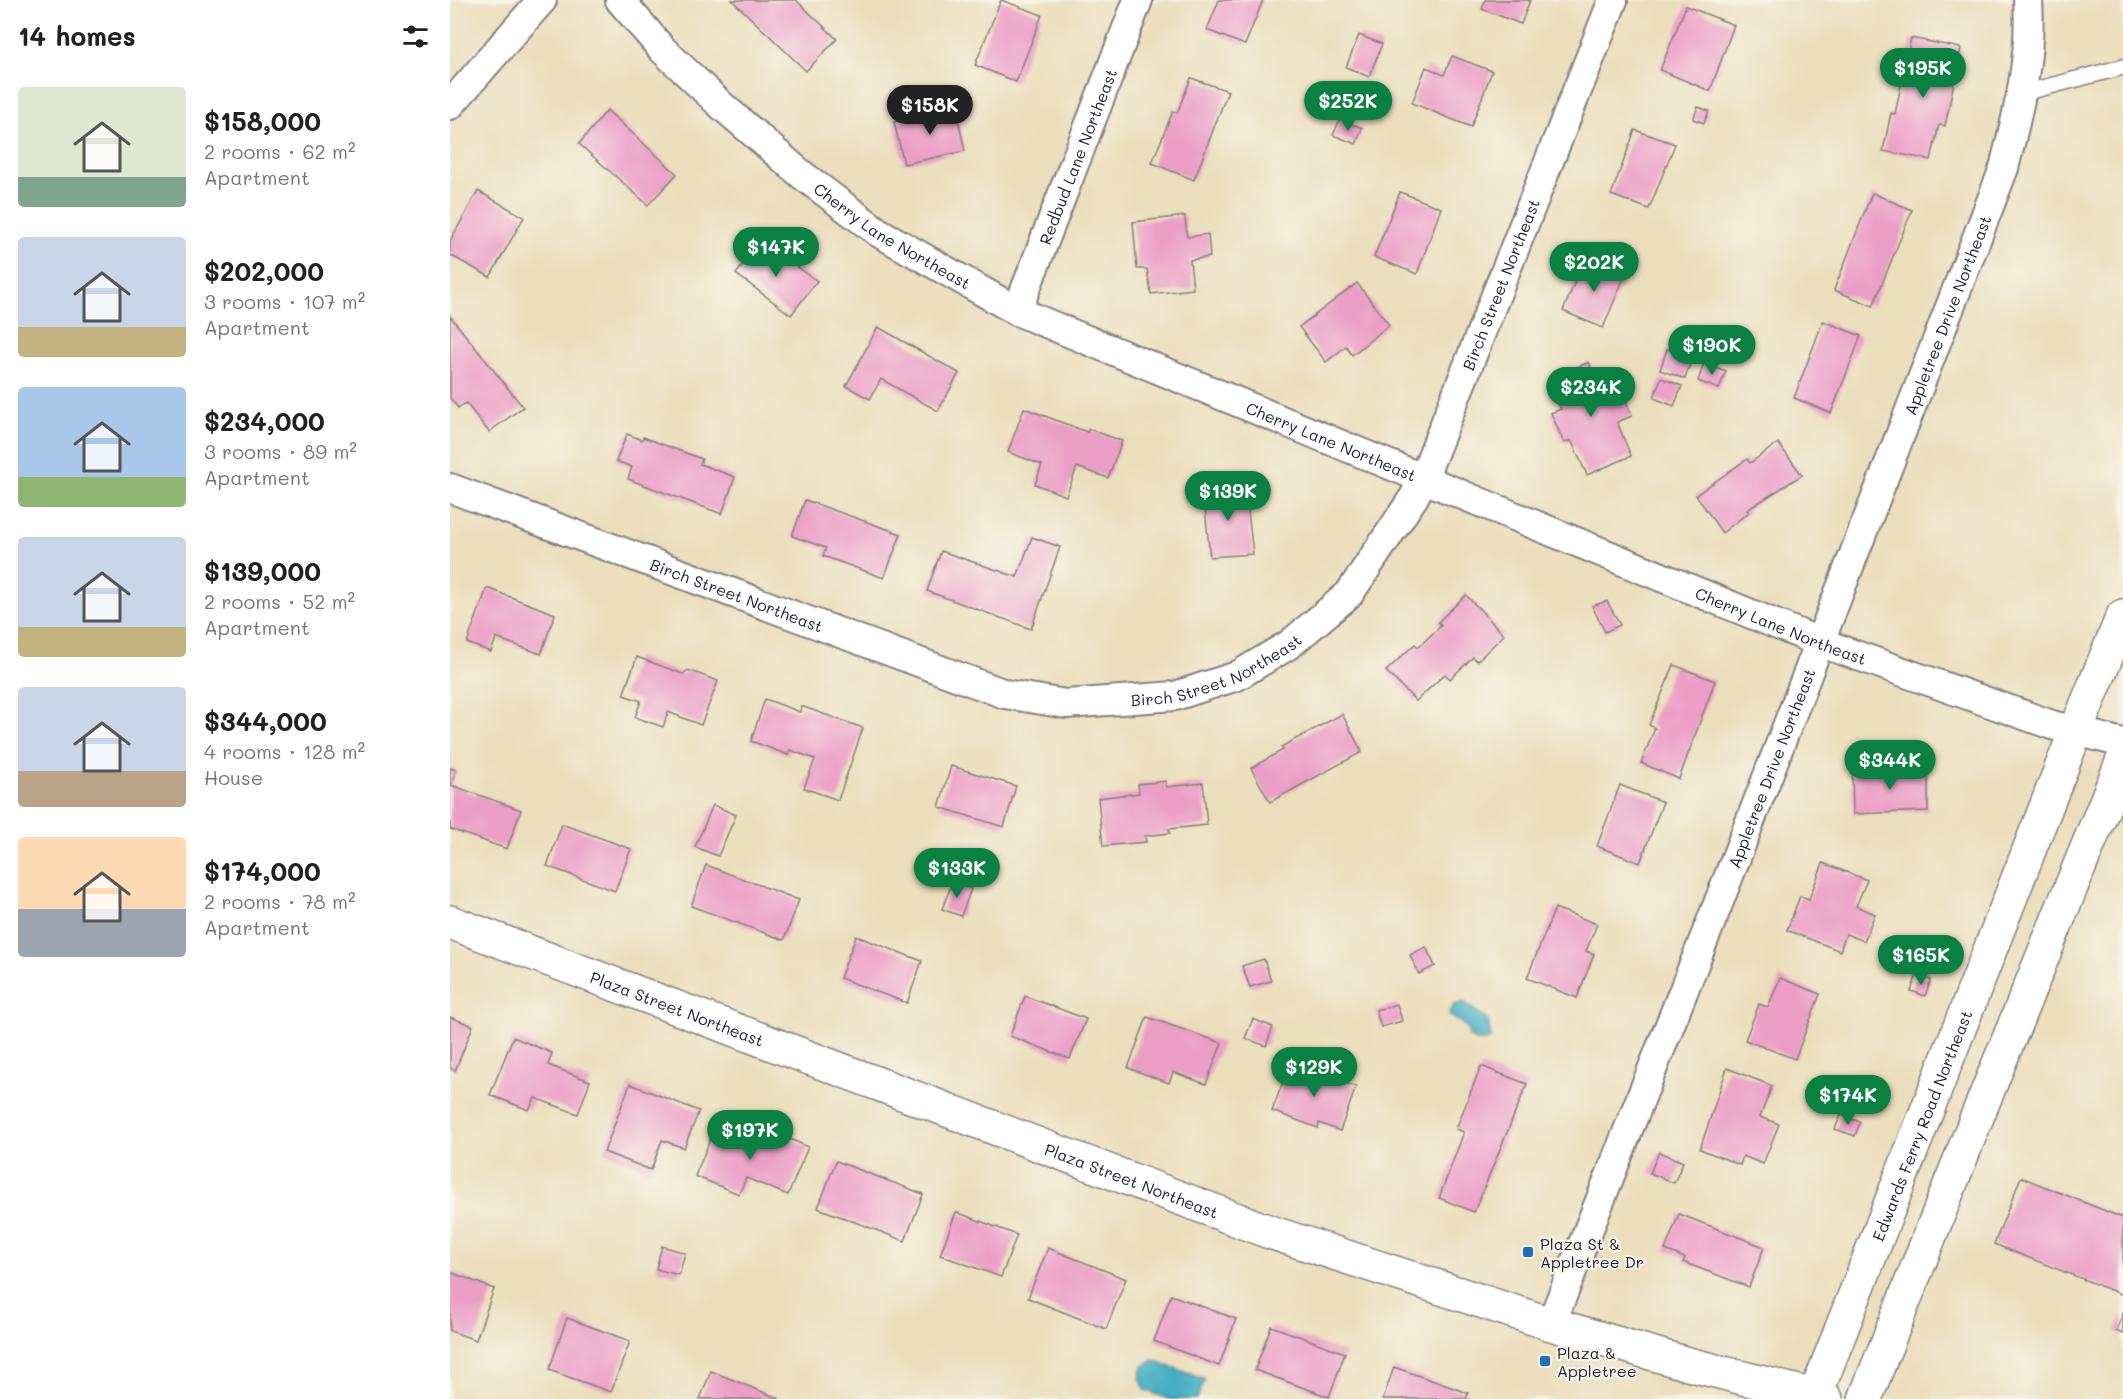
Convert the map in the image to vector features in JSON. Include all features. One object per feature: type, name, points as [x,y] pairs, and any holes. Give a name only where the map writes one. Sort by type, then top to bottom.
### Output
[{"type":"main road","name":"Edwards Ferry Road Northeast","points":[[1818,1398],[2075,733],[2123,616]]},
{"type":"main road","points":[[1865,1399],[2123,760]]},
{"type":"main road","name":"Plaza Street Northeast","points":[[450,922],[1267,1231],[1551,1324],[1688,1364],[1818,1398]]},
{"type":"street","points":[[450,105],[542,0]]},
{"type":"street","name":"Cherry Lane Northeast","points":[[620,0],[662,49],[721,105],[801,174],[878,232],[1017,311],[1819,642],[2075,733],[2123,743]]},
{"type":"street","name":"Redbud Lane Northeast","points":[[1017,311],[1138,0]]},
{"type":"street","name":"Birch Street Northeast","points":[[450,488],[1005,694],[1066,704],[1175,696],[1237,676],[1290,644],[1349,594],[1414,497],[1613,0]]},
{"type":"street","name":"Appletree Drive Northeast","points":[[1551,1324],[2004,168],[2023,93],[2028,52],[2028,0]]},
{"type":"lane","points":[[2023,93],[2123,67]]},
{"type":"water","points":[[1464,1002],[1488,1021],[1491,1038],[1486,1041],[1475,1041],[1469,1036],[1468,1028],[1449,1015],[1454,1005]]},
{"type":"water","points":[[1154,1360],[1205,1380],[1197,1399],[1169,1399],[1145,1390],[1140,1377],[1143,1366]]},
{"type":"building","points":[[732,0],[796,0],[837,39],[806,71]]},
{"type":"building","points":[[1001,0],[1042,15],[1016,82],[975,65]]},
{"type":"building","points":[[1219,0],[1263,0],[1245,45],[1207,30]]},
{"type":"building","points":[[1485,0],[1530,0],[1521,24],[1482,9]]},
{"type":"building","points":[[1686,6],[1734,25],[1710,91],[1660,70]]},
{"type":"building","points":[[1359,35],[1382,44],[1369,77],[1346,67]]},
{"type":"building","points":[[1911,38],[1961,48],[1945,126],[1939,125],[1931,160],[1883,151],[1891,113],[1895,114]]},
{"type":"building","points":[[1452,56],[1492,71],[1471,127],[1412,103],[1426,67],[1444,75]]},
{"type":"building","points":[[1191,78],[1228,91],[1194,180],[1152,163],[1173,111],[1177,113]]},
{"type":"building","points":[[1698,107],[1709,111],[1704,123],[1693,119]]},
{"type":"building","points":[[956,109],[965,151],[904,164],[894,122]]},
{"type":"building","points":[[607,110],[677,174],[648,205],[579,144]]},
{"type":"building","points":[[1340,119],[1362,128],[1356,144],[1333,135]]},
{"type":"building","points":[[1635,130],[1675,144],[1649,209],[1611,195]]},
{"type":"building","points":[[478,191],[524,217],[490,277],[450,255],[450,241]]},
{"type":"building","points":[[1400,192],[1441,208],[1417,274],[1374,257]]},
{"type":"building","points":[[1872,193],[1912,210],[1873,306],[1834,290]]},
{"type":"building","points":[[1185,216],[1187,237],[1208,234],[1210,257],[1190,260],[1193,289],[1151,294],[1147,269],[1137,269],[1133,222]]},
{"type":"building","points":[[761,241],[817,281],[791,315],[736,274]]},
{"type":"building","points":[[1584,259],[1625,275],[1603,328],[1563,311]]},
{"type":"building","points":[[1357,283],[1389,325],[1352,355],[1346,346],[1326,362],[1299,327]]},
{"type":"building","points":[[450,316],[523,407],[489,432],[466,403],[458,408],[450,398]]},
{"type":"building","points":[[1823,321],[1861,336],[1831,413],[1794,398]]},
{"type":"building","points":[[878,327],[959,373],[938,411],[881,379],[870,399],[846,386]]},
{"type":"building","points":[[1667,349],[1692,358],[1685,379],[1660,370]]},
{"type":"building","points":[[1589,362],[1602,393],[1620,385],[1632,416],[1617,422],[1631,456],[1587,475],[1571,440],[1564,443],[1551,413],[1561,409],[1548,380]]},
{"type":"building","points":[[1704,363],[1726,371],[1719,389],[1698,381]]},
{"type":"building","points":[[1661,378],[1682,386],[1674,406],[1654,398]]},
{"type":"building","points":[[1024,408],[1087,432],[1089,429],[1122,441],[1108,478],[1077,467],[1066,496],[1035,484],[1042,465],[1008,452]]},
{"type":"building","points":[[627,434],[642,440],[643,437],[702,459],[700,464],[735,477],[722,514],[628,479],[632,467],[616,461]]},
{"type":"building","points":[[1778,443],[1802,475],[1747,510],[1749,512],[1722,533],[1696,495],[1747,459],[1750,463]]},
{"type":"building","points":[[1245,485],[1253,554],[1210,557],[1203,490]]},
{"type":"building","points":[[805,500],[901,534],[884,578],[823,556],[826,548],[792,536]]},
{"type":"building","points":[[1032,537],[1060,547],[1031,629],[927,591],[941,551],[1017,577]]},
{"type":"building","points":[[487,588],[555,614],[541,654],[496,638],[491,652],[467,643]]},
{"type":"building","points":[[1466,595],[1504,635],[1477,661],[1473,657],[1450,679],[1445,674],[1416,701],[1386,671],[1415,644],[1418,647],[1441,626],[1438,622]]},
{"type":"building","points":[[1607,601],[1620,625],[1605,632],[1592,606]]},
{"type":"building","points":[[637,657],[683,674],[688,670],[718,681],[701,725],[668,712],[663,727],[635,717],[641,701],[623,695]]},
{"type":"building","points":[[1674,665],[1715,681],[1679,779],[1641,763],[1655,728],[1649,725]]},
{"type":"building","points":[[765,699],[800,712],[801,706],[863,728],[838,800],[804,788],[815,759],[790,750],[788,755],[751,741]]},
{"type":"building","points":[[1342,714],[1362,752],[1270,802],[1251,768],[1283,750],[1281,747]]},
{"type":"building","points":[[951,766],[1016,786],[1004,827],[939,807]]},
{"type":"building","points":[[450,768],[457,770],[451,785],[521,810],[507,849],[450,829]]},
{"type":"building","points":[[1852,770],[1928,770],[1928,811],[1853,814]]},
{"type":"building","points":[[1166,781],[1166,787],[1203,783],[1207,825],[1169,829],[1170,833],[1145,836],[1146,842],[1103,846],[1098,798],[1139,793],[1138,784]]},
{"type":"building","points":[[1620,785],[1663,802],[1640,863],[1597,846]]},
{"type":"building","points":[[713,805],[736,815],[718,856],[695,847]]},
{"type":"building","points":[[562,824],[631,849],[615,891],[547,866]]},
{"type":"building","points":[[1823,863],[1867,880],[1856,906],[1875,914],[1864,941],[1846,934],[1840,951],[1787,930],[1800,896],[1809,899]]},
{"type":"building","points":[[706,865],[799,900],[784,940],[691,906]]},
{"type":"building","points":[[953,881],[971,889],[961,916],[942,909]]},
{"type":"building","points":[[1555,908],[1597,924],[1586,951],[1594,954],[1577,998],[1527,978]]},
{"type":"building","points":[[856,936],[922,961],[907,1003],[840,978]]},
{"type":"building","points":[[1426,947],[1435,966],[1419,974],[1410,955]]},
{"type":"building","points":[[1264,959],[1271,981],[1250,987],[1242,966]]},
{"type":"building","points":[[1917,975],[1931,980],[1925,996],[1911,991]]},
{"type":"building","points":[[1780,978],[1820,994],[1795,1059],[1745,1040],[1759,1004],[1768,1007]]},
{"type":"building","points":[[1025,996],[1086,1019],[1070,1059],[1010,1036]]},
{"type":"building","points":[[1397,1004],[1402,1021],[1381,1027],[1376,1010]]},
{"type":"building","points":[[450,1017],[473,1026],[455,1071],[450,1068]]},
{"type":"building","points":[[1147,1017],[1222,1043],[1206,1084],[1173,1072],[1169,1083],[1128,1068]]},
{"type":"building","points":[[1253,1019],[1273,1027],[1266,1046],[1245,1038]]},
{"type":"building","points":[[513,1037],[552,1053],[548,1065],[590,1081],[578,1114],[535,1098],[529,1110],[490,1095]]},
{"type":"building","points":[[1290,1063],[1356,1087],[1340,1131],[1319,1123],[1318,1128],[1272,1111]]},
{"type":"building","points":[[1481,1066],[1527,1084],[1474,1212],[1439,1198],[1464,1132],[1456,1129]]},
{"type":"building","points":[[1727,1068],[1772,1086],[1760,1117],[1779,1124],[1763,1164],[1743,1156],[1740,1165],[1700,1149]]},
{"type":"building","points":[[630,1084],[699,1111],[684,1148],[662,1140],[651,1170],[604,1152]]},
{"type":"building","points":[[1841,1115],[1860,1122],[1855,1136],[1835,1129]]},
{"type":"building","points":[[717,1123],[771,1146],[776,1133],[808,1147],[788,1195],[746,1178],[739,1194],[695,1176]]},
{"type":"building","points":[[1659,1152],[1683,1162],[1674,1183],[1650,1173]]},
{"type":"building","points":[[836,1161],[923,1194],[905,1241],[818,1208]]},
{"type":"building","points":[[2021,1177],[2123,1218],[2123,1295],[1994,1244]]},
{"type":"building","points":[[956,1212],[1017,1235],[1001,1277],[940,1255]]},
{"type":"building","points":[[1679,1214],[1764,1247],[1749,1287],[1683,1262],[1685,1258],[1665,1250]]},
{"type":"building","points":[[662,1246],[685,1253],[679,1275],[656,1269]]},
{"type":"building","points":[[1048,1248],[1126,1279],[1106,1329],[1028,1298]]},
{"type":"building","points":[[450,1272],[494,1289],[476,1340],[450,1331]]},
{"type":"building","points":[[1171,1295],[1236,1319],[1219,1366],[1154,1341]]},
{"type":"building","points":[[2123,1313],[2123,1334],[2116,1331]]},
{"type":"building","points":[[567,1318],[630,1341],[611,1392],[549,1370]]},
{"type":"building","points":[[1271,1326],[1345,1353],[1329,1397],[1255,1370]]},
{"type":"building","points":[[1394,1367],[1468,1393],[1466,1399],[1383,1399]]},
{"type":"building","points":[[711,1371],[780,1399],[700,1399]]},
{"type":"place","name":"Plaza St & Appletree Dr","points":[[1528,1252]]},
{"type":"place","name":"Plaza & Appletree","points":[[1545,1361]]}]
